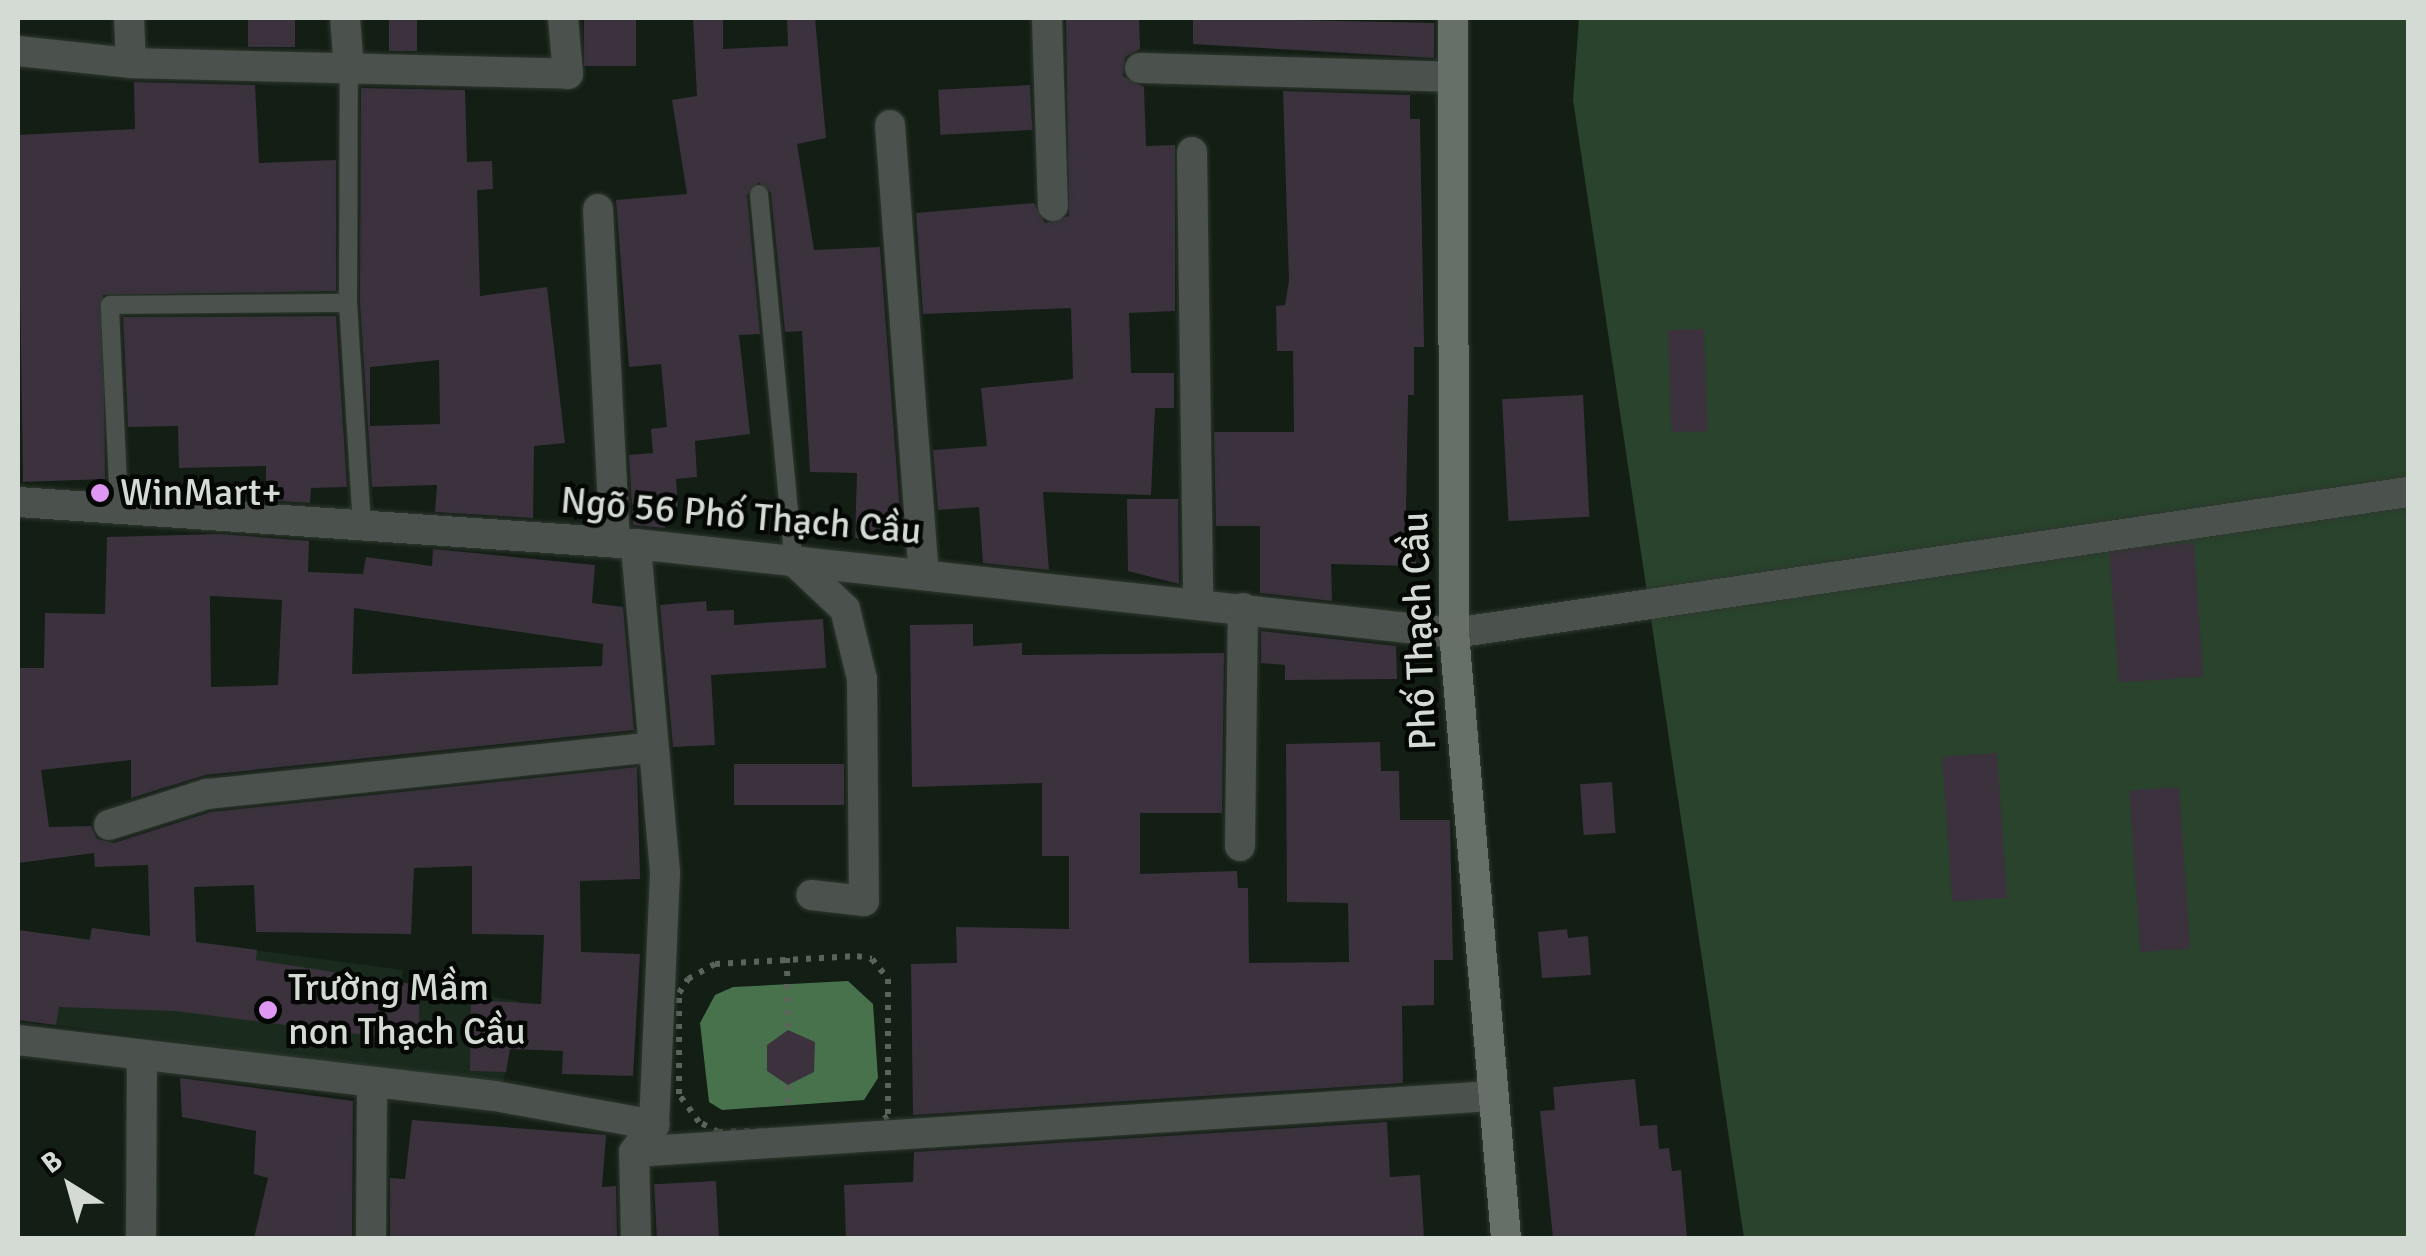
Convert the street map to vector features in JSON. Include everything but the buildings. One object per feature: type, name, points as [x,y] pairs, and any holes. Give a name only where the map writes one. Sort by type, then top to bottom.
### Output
[{"type":"street","points":[[129,18],[132,63]]},
{"type":"street","points":[[345,18],[349,69]]},
{"type":"street","points":[[18,50],[132,63],[568,74],[563,18]]},
{"type":"street","points":[[1047,18],[1053,206]]},
{"type":"street","name":"Phố Thạch Cầu","points":[[1453,18],[1454,633],[1506,1238]]},
{"type":"street","points":[[1140,68],[1453,78]]},
{"type":"street","points":[[890,125],[924,574]]},
{"type":"street","points":[[1192,152],[1198,602]]},
{"type":"street","points":[[598,209],[626,543],[664,872],[654,1126],[634,1152],[636,1238]]},
{"type":"street","name":"Ngõ 56 Phố Thạch Cầu","points":[[18,502],[626,543],[1198,602],[1454,633],[2408,492]]},
{"type":"street","points":[[794,560],[845,609],[862,679],[864,900],[811,895]]},
{"type":"street","points":[[1240,846],[1243,608]]},
{"type":"street","points":[[109,825],[207,794],[651,748]]},
{"type":"street","points":[[18,1040],[142,1060],[372,1084],[654,1126]]},
{"type":"street","points":[[142,1060],[142,1238]]},
{"type":"street","points":[[371,1238],[372,1084]]},
{"type":"street","points":[[634,1152],[1491,1096]]},
{"type":"lane","points":[[349,69],[348,302],[362,524]]},
{"type":"lane","points":[[759,194],[794,560]]},
{"type":"lane","points":[[119,507],[110,305],[348,302]]},
{"type":"path","points":[[787,958],[872,959],[888,979],[893,1106],[874,1126],[718,1132],[686,1109],[679,1094],[679,993],[688,979],[715,964],[787,958]]},
{"type":"path","points":[[787,958],[788,1030]]},
{"type":"path","points":[[788,1085],[788,1117]]},
{"type":"shaded area","points":[[1579,18],[2408,18],[2408,1238],[1744,1238],[1573,100]]},
{"type":"shaded area","name":"Trường Mầm non Thạch Cầu","points":[[92,928],[403,970],[401,983],[519,1001],[503,1085],[18,1020],[18,930],[89,939]]},
{"type":"shaded area","points":[[848,981],[873,1004],[878,1078],[864,1100],[722,1110],[709,1102],[700,1023],[715,995],[733,987]]},
{"type":"place","name":"WinMart+","points":[[100,493]]},
{"type":"place","name":"Trường Mầm non Thạch Cầu","points":[[268,1010]]}]
